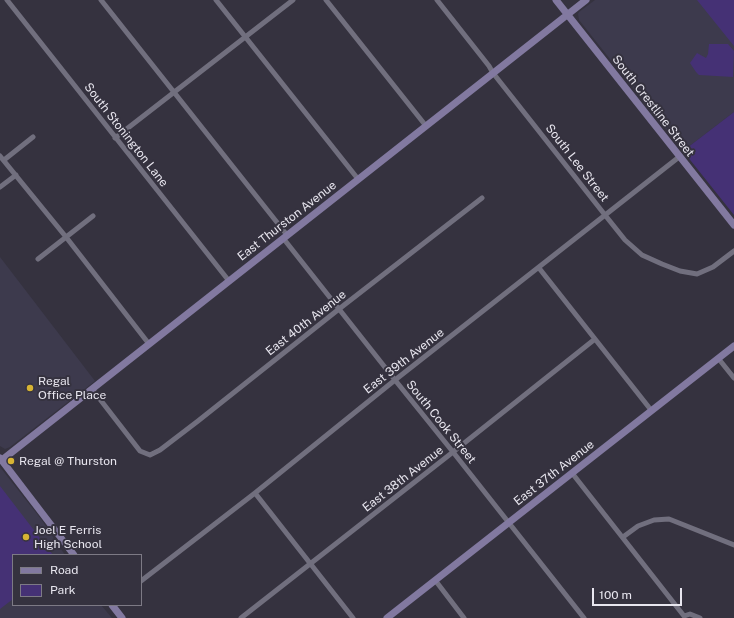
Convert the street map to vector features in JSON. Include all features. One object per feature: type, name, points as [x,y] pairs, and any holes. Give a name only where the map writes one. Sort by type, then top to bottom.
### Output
[{"type":"street","name":"South Stonington Lane","points":[[7,0],[229,281]]},
{"type":"street","name":"South Cook Street","points":[[101,0],[174,92],[395,380],[584,618]]},
{"type":"street","points":[[216,0],[358,179]]},
{"type":"street","points":[[116,138],[292,0]]},
{"type":"street","points":[[326,0],[426,126]]},
{"type":"street","name":"South Lee Street","points":[[437,0],[625,240],[642,255],[680,271],[697,274],[712,267],[734,252]]},
{"type":"street","name":"South Crestline Street","points":[[556,0],[734,225]]},
{"type":"street","name":"East Thurston Avenue","points":[[1,459],[586,0]]},
{"type":"street","points":[[33,138],[2,158],[66,237],[149,344]]},
{"type":"street","name":"East 39th Avenue","points":[[142,580],[255,493],[395,380],[679,157]]},
{"type":"street","points":[[0,187],[16,175]]},
{"type":"street","name":"East 40th Avenue","points":[[92,389],[140,451],[150,455],[160,450],[198,421],[339,308],[482,198]]},
{"type":"street","points":[[38,259],[93,216]]},
{"type":"street","points":[[539,268],[652,410]]},
{"type":"street","name":"East 38th Avenue","points":[[241,618],[595,339]]},
{"type":"street","name":"East 37th Avenue","points":[[387,618],[734,346]]},
{"type":"street","points":[[718,358],[734,378]]},
{"type":"street","points":[[1,459],[73,554]]},
{"type":"street","points":[[572,473],[623,537],[682,617],[690,614],[700,618]]},
{"type":"street","points":[[255,493],[353,618]]},
{"type":"street","points":[[623,537],[638,526],[654,520],[669,519],[734,545]]},
{"type":"street","points":[[435,580],[464,618]]},
{"type":"street","points":[[113,606],[122,618]]},
{"type":"shaded area","points":[[595,0],[734,0],[734,112],[683,151],[579,20],[579,12]]},
{"type":"shaded area","points":[[0,257],[95,381],[10,447],[5,449],[0,446]]},
{"type":"shaded area","name":"Joel E Ferris High School","points":[[0,467],[41,519],[64,554],[12,554],[12,606],[102,606],[112,618],[0,618]]},
{"type":"green space","points":[[697,0],[734,0],[734,46]]},
{"type":"green space","points":[[709,44],[728,44],[734,51],[733,77],[699,75],[696,72],[690,63],[697,53],[706,58]]},
{"type":"green space","points":[[734,112],[734,215],[683,151]]},
{"type":"green space","points":[[0,486],[52,554],[12,554],[12,600],[0,609]]},
{"type":"place","name":"Regal Office Place","points":[[30,388]]},
{"type":"place","name":"Regal @ Thurston","points":[[11,461]]},
{"type":"place","name":"Joel E Ferris High School","points":[[26,537]]}]
